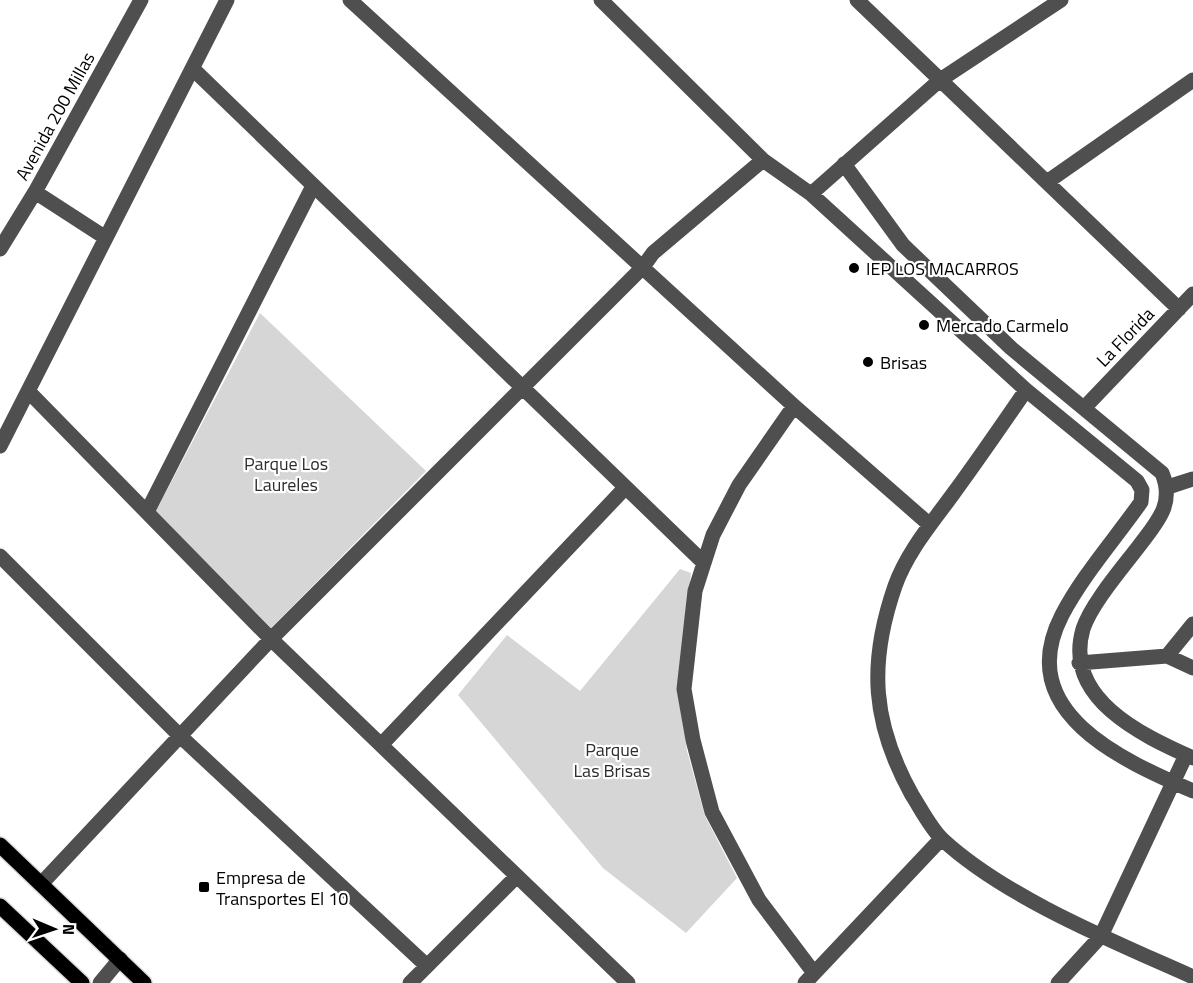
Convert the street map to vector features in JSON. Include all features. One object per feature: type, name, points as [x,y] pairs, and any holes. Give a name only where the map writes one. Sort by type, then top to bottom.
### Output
[{"type":"main road","points":[[0,845],[144,983]]},
{"type":"main road","points":[[0,906],[82,983]]},
{"type":"street","name":"Avenida 200 Millas","points":[[0,249],[35,192],[141,0]]},
{"type":"street","points":[[0,446],[227,0]]},
{"type":"street","points":[[350,0],[794,406],[930,525]]},
{"type":"street","points":[[601,0],[763,160],[811,194],[1026,390],[1137,481],[1142,490],[1141,502],[1061,616],[1051,647],[1049,665],[1057,698],[1076,724],[1096,740],[1193,791]]},
{"type":"street","points":[[857,0],[1179,309]]},
{"type":"street","points":[[811,194],[940,80],[1061,0]]},
{"type":"street","points":[[193,69],[704,563]]},
{"type":"street","points":[[1047,182],[1193,80]]},
{"type":"street","points":[[42,883],[271,639],[643,267],[653,253],[763,160]]},
{"type":"street","points":[[844,164],[903,245],[1011,348],[1162,473],[1168,488],[1165,511],[1108,587],[1084,627],[1079,663],[1087,682],[1099,700],[1124,721],[1189,756],[1172,781],[1101,936],[1058,983]]},
{"type":"street","points":[[147,512],[313,186]]},
{"type":"street","points":[[35,192],[106,238]]},
{"type":"street","name":"La Florida","points":[[1085,407],[1193,294]]},
{"type":"street","points":[[1026,390],[918,541],[895,585],[882,636],[876,676],[880,721],[895,763],[941,839],[1017,892],[1101,936],[1193,977]]},
{"type":"street","points":[[28,391],[271,639],[628,983]]},
{"type":"street","points":[[794,406],[739,485],[713,535],[695,591],[684,688],[693,740],[712,812],[759,900],[810,978],[941,839]]},
{"type":"street","points":[[1168,488],[1193,479]]},
{"type":"street","points":[[382,744],[625,488]]},
{"type":"street","points":[[0,556],[179,735],[427,966]]},
{"type":"street","points":[[1167,656],[1193,624]]},
{"type":"street","points":[[1079,663],[1167,656],[1193,668]]},
{"type":"street","points":[[410,983],[516,877]]},
{"type":"street","points":[[100,983],[120,959]]},
{"type":"green space","name":"Parque Los Laureles","points":[[260,313],[426,471],[271,628],[156,511]]},
{"type":"green space","name":"Parque Las Brisas","points":[[680,569],[691,573],[677,688],[687,751],[705,816],[737,878],[686,933],[603,868],[458,695],[507,635],[580,691]]},
{"type":"place","name":"IEP LOS MACARROS","points":[[854,268]]},
{"type":"place","name":"Mercado Carmelo","points":[[924,325]]},
{"type":"place","name":"Brisas","points":[[868,362]]},
{"type":"place","name":"Empresa de Transportes El 10","points":[[204,887]]}]
